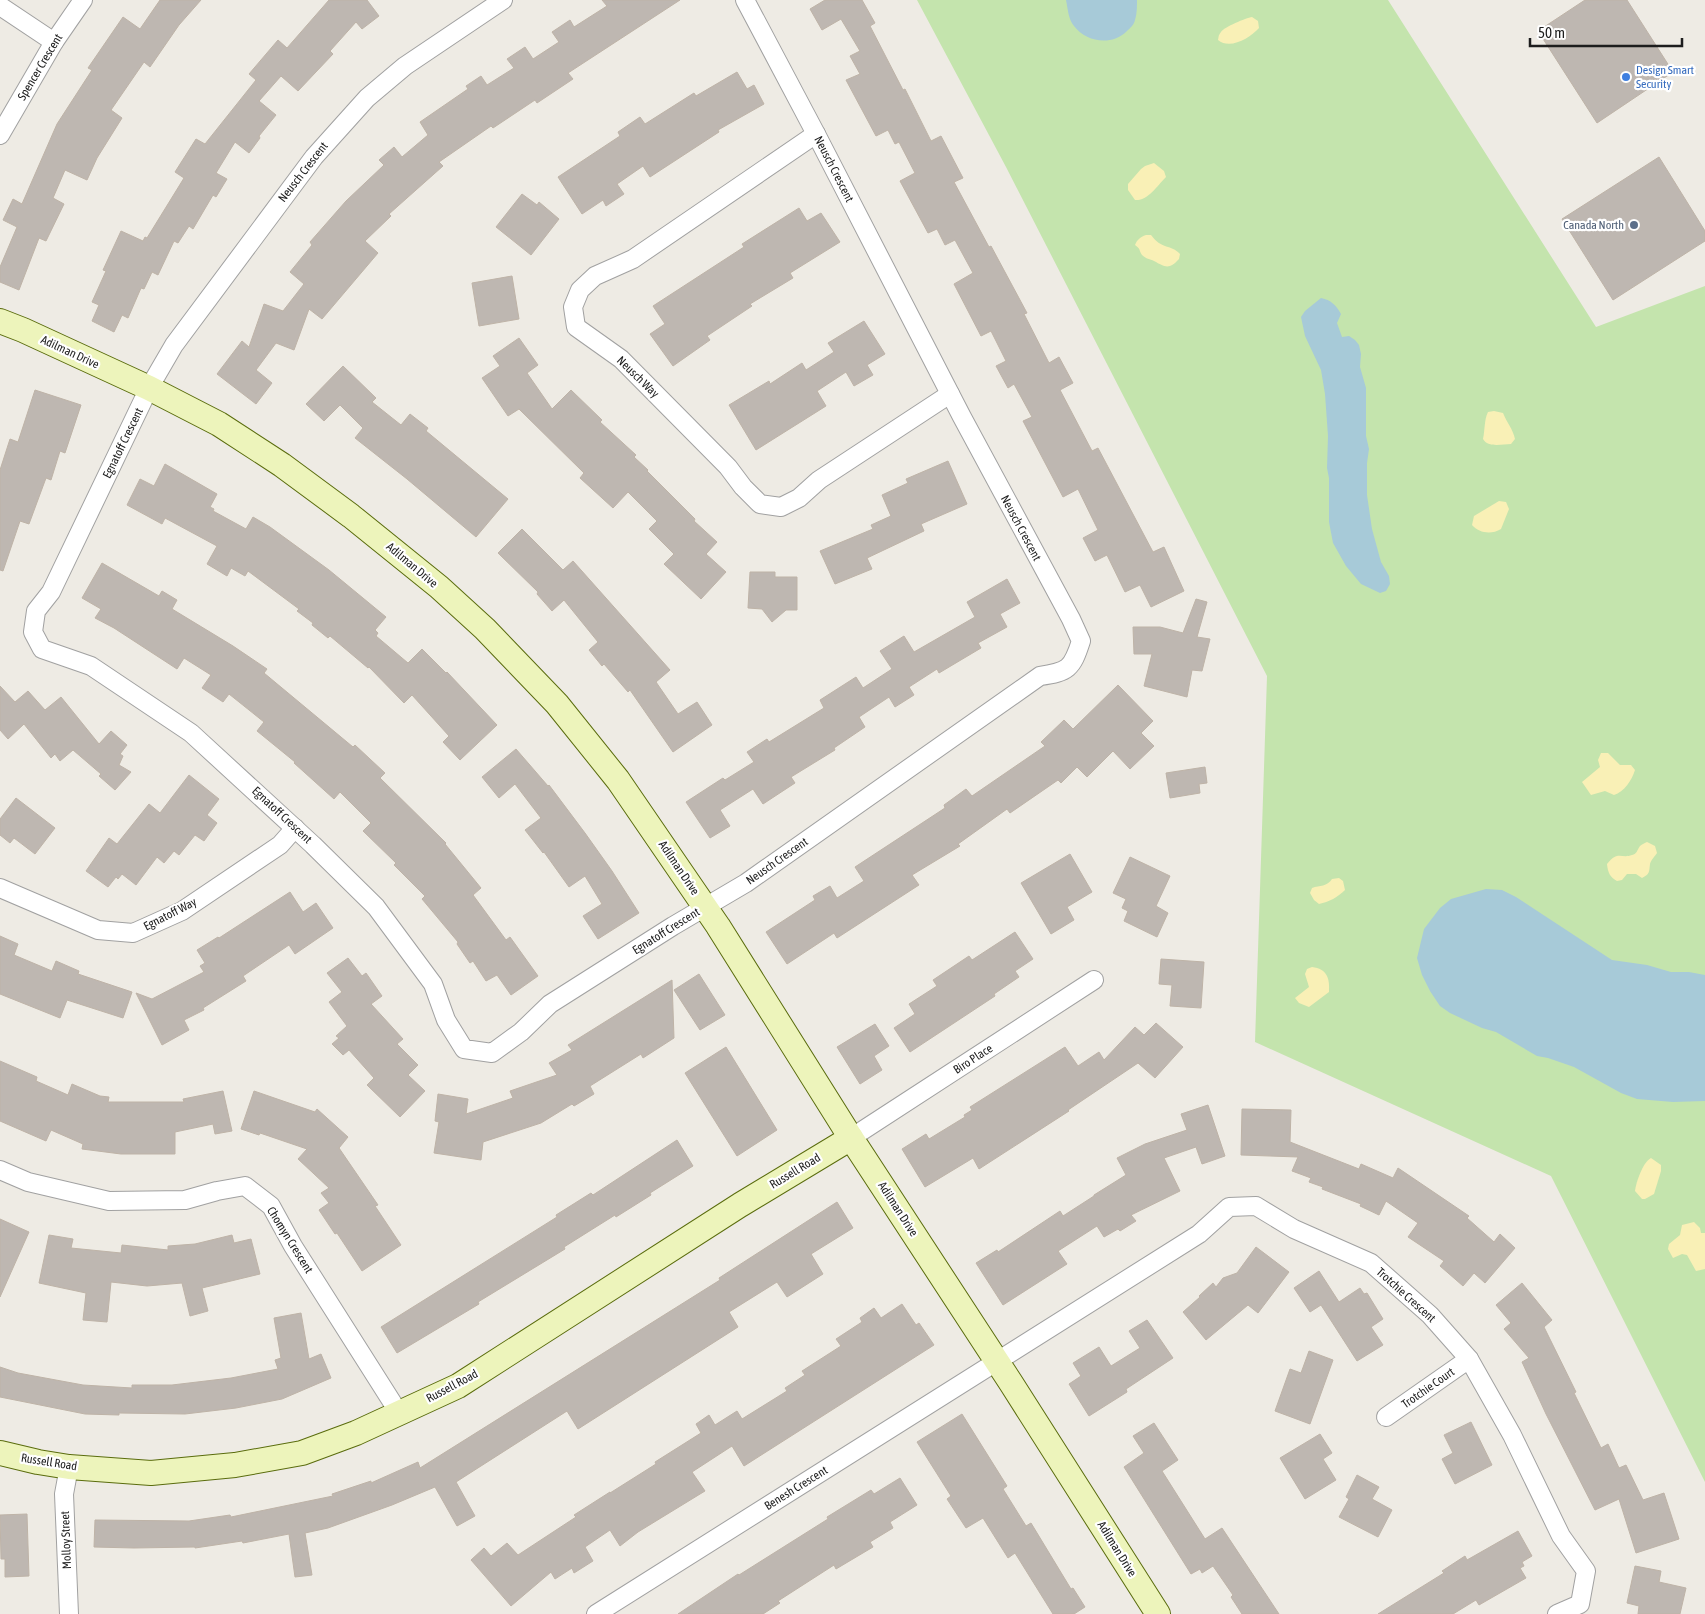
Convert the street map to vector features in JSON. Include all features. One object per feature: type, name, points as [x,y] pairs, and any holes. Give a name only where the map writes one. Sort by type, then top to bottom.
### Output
[{"type":"street","name":"Spencer Crescent","points":[[0,135],[54,42],[83,0]]},
{"type":"street","name":"Neusch Crescent","points":[[149,388],[174,345],[314,157],[336,131],[368,98],[405,66],[503,0]]},
{"type":"street","name":"Neusch Crescent","points":[[705,906],[746,883],[1040,676],[1061,673],[1075,660],[1081,642],[1071,618],[950,394],[745,0]]},
{"type":"street","points":[[0,6],[54,42]]},
{"type":"street","name":"Neusch Way","points":[[816,134],[633,259],[595,276],[580,290],[573,307],[576,327],[621,359],[728,467],[743,487],[760,504],[780,507],[799,498],[819,480],[950,394]]},
{"type":"street","name":"Adilman Drive","points":[[0,321],[149,388],[219,424],[282,465],[396,550],[485,629],[557,704],[618,780],[705,906],[851,1138],[1158,1614]]},
{"type":"street","name":"Egnatoff Crescent","points":[[149,388],[51,592],[36,611],[33,632],[42,649],[91,666],[191,733],[295,828],[376,907],[433,984],[446,1020],[464,1049],[492,1053],[521,1032],[550,1004],[705,906]]},
{"type":"street","name":"Egnatoff Way","points":[[0,888],[98,930],[133,933],[182,911],[280,845],[295,828]]},
{"type":"street","name":"Biro Place","points":[[851,1138],[1094,980]]},
{"type":"street","name":"Russell Road","points":[[0,1453],[69,1467],[151,1472],[235,1465],[302,1454],[356,1433],[458,1386],[740,1205],[851,1138]]},
{"type":"street","name":"Chomyn Crescent","points":[[0,1170],[28,1182],[109,1201],[185,1200],[216,1191],[245,1186],[271,1206],[293,1246],[399,1412]]},
{"type":"street","name":"Trotchie Crescent","points":[[996,1361],[1199,1234],[1229,1207],[1256,1206],[1294,1229],[1370,1263],[1430,1314],[1470,1359],[1512,1435],[1561,1536],[1586,1570],[1580,1604],[1557,1614]]},
{"type":"street","name":"Trotchie Court","points":[[1386,1417],[1470,1359]]},
{"type":"street","name":"Benesh Crescent","points":[[596,1614],[996,1361]]},
{"type":"street","name":"Molloy Street","points":[[68,1614],[64,1494],[69,1467]]},
{"type":"green space","points":[[917,0],[1388,0],[1596,327],[1705,286],[1705,1482],[1551,1176],[1255,1042],[1267,676],[1006,167]]},
{"type":"sand","points":[[1252,17],[1258,21],[1259,28],[1250,36],[1240,42],[1228,44],[1218,40],[1223,30]]},
{"type":"sand","points":[[1154,163],[1164,171],[1166,177],[1148,196],[1135,200],[1128,190],[1128,184],[1141,169]]},
{"type":"sand","points":[[1146,235],[1151,235],[1159,243],[1177,251],[1180,254],[1179,259],[1172,265],[1167,266],[1161,265],[1141,254],[1135,245],[1139,239]]},
{"type":"sand","points":[[1488,412],[1503,413],[1515,439],[1511,444],[1492,445],[1483,439]]},
{"type":"sand","points":[[1499,501],[1506,502],[1509,509],[1501,529],[1485,532],[1478,530],[1472,525],[1474,516]]},
{"type":"sand","points":[[1601,753],[1608,753],[1620,765],[1631,765],[1635,770],[1627,785],[1614,795],[1605,791],[1591,795],[1582,782],[1600,767],[1598,760]]},
{"type":"sand","points":[[1647,842],[1655,846],[1657,853],[1651,863],[1648,874],[1642,878],[1636,874],[1627,874],[1622,880],[1617,881],[1613,878],[1607,864],[1614,857],[1628,856],[1636,853],[1640,846]]},
{"type":"sand","points":[[1339,878],[1343,881],[1345,890],[1342,893],[1333,899],[1319,904],[1314,900],[1310,893],[1312,888],[1326,885],[1332,879]]},
{"type":"sand","points":[[1312,967],[1324,972],[1329,982],[1329,992],[1309,1007],[1299,1003],[1295,998],[1309,987],[1305,974],[1307,969]]},
{"type":"sand","points":[[1651,1158],[1661,1165],[1661,1171],[1654,1194],[1642,1199],[1635,1191],[1638,1178]]},
{"type":"sand","points":[[1694,1222],[1700,1228],[1701,1233],[1705,1233],[1705,1269],[1696,1271],[1687,1255],[1682,1254],[1673,1258],[1668,1249],[1669,1244],[1680,1235],[1682,1225]]},
{"type":"water","points":[[1066,0],[1137,0],[1137,13],[1132,26],[1120,36],[1106,40],[1092,39],[1085,36],[1072,23]]},
{"type":"water","points":[[1321,298],[1333,303],[1337,308],[1341,314],[1337,323],[1342,337],[1349,336],[1355,340],[1359,345],[1361,354],[1360,367],[1366,388],[1366,436],[1369,449],[1367,495],[1372,529],[1381,562],[1389,576],[1390,584],[1386,591],[1380,593],[1361,584],[1346,566],[1333,543],[1329,522],[1328,436],[1325,394],[1321,370],[1305,336],[1301,317],[1305,311]]},
{"type":"water","points":[[1486,889],[1502,890],[1516,897],[1612,960],[1647,965],[1671,972],[1689,972],[1705,975],[1705,1101],[1673,1102],[1637,1099],[1621,1093],[1574,1067],[1537,1056],[1496,1032],[1482,1028],[1450,1013],[1440,1006],[1422,975],[1417,958],[1424,929],[1440,908],[1451,899]]},
{"type":"building","points":[[160,0],[201,0],[179,25],[150,67],[144,62],[111,110],[122,118],[97,158],[87,180],[65,170],[53,198],[64,204],[46,241],[39,238],[19,290],[0,282],[0,267],[17,227],[3,220],[13,199],[22,204],[57,124],[92,70],[88,68],[123,17],[140,29]]},
{"type":"building","points":[[329,0],[367,0],[379,16],[362,29],[356,22],[330,51],[333,54],[298,91],[281,76],[259,101],[276,115],[259,136],[260,138],[249,153],[235,142],[216,173],[227,179],[216,197],[213,195],[193,229],[189,226],[178,243],[174,241],[158,275],[152,272],[144,289],[141,288],[128,318],[122,315],[114,332],[92,321],[99,305],[92,302],[106,271],[103,270],[121,231],[143,241],[145,237],[147,238],[184,178],[175,172],[196,139],[205,144],[256,80],[249,74],[278,40],[287,48]]},
{"type":"building","points":[[602,0],[680,0],[568,73],[573,79],[537,103],[535,100],[493,128],[491,126],[439,162],[443,166],[389,214],[391,216],[365,241],[378,253],[322,319],[309,309],[294,350],[276,343],[256,370],[272,383],[256,404],[217,374],[242,341],[249,347],[264,304],[283,311],[304,284],[290,272],[312,245],[310,242],[346,201],[384,165],[379,160],[394,147],[402,157],[428,135],[420,122],[468,89],[466,86],[481,76],[487,85],[514,68],[507,59],[525,47],[533,59],[559,42],[552,32],[570,20],[574,27],[607,6]]},
{"type":"building","points":[[825,0],[862,0],[875,23],[870,26],[931,141],[941,136],[963,178],[954,182],[1027,313],[1024,314],[1049,363],[1059,357],[1073,383],[1060,390],[1092,451],[1098,448],[1153,552],[1164,547],[1184,591],[1151,607],[1140,585],[1125,592],[1107,555],[1095,561],[1083,538],[1098,530],[1078,489],[1063,497],[1023,421],[1032,417],[1014,384],[1008,388],[996,366],[1006,361],[991,331],[981,336],[954,284],[973,273],[955,240],[945,245],[937,229],[928,233],[900,181],[915,173],[899,142],[895,144],[888,130],[876,136],[846,80],[860,74],[850,56],[860,51],[841,19],[822,30],[810,9]]},
{"type":"building","points":[[1585,0],[1627,0],[1673,72],[1597,123],[1538,31]]},
{"type":"building","points":[[737,72],[747,89],[754,85],[764,104],[718,130],[719,132],[650,177],[643,166],[617,184],[624,194],[606,206],[603,200],[582,214],[558,177],[620,136],[618,132],[640,117],[645,124],[694,93],[696,96]]},
{"type":"building","name":"Canada North","points":[[1659,157],[1705,231],[1705,241],[1613,300],[1562,219]]},
{"type":"building","points":[[522,194],[537,205],[539,202],[559,219],[531,255],[496,227]]},
{"type":"building","points":[[799,208],[807,221],[821,213],[840,242],[790,273],[793,278],[750,304],[752,306],[707,336],[710,340],[673,366],[650,334],[665,324],[653,306],[744,247],[742,244]]},
{"type":"building","points":[[512,276],[519,319],[479,326],[472,283]]},
{"type":"building","points":[[864,321],[885,354],[867,365],[873,375],[854,386],[846,372],[817,391],[826,406],[756,450],[729,405],[769,381],[770,384],[802,363],[806,370],[834,352],[828,343]]},
{"type":"building","points":[[519,338],[538,365],[527,373],[552,409],[571,390],[602,420],[600,422],[636,455],[634,457],[695,519],[694,521],[717,542],[706,554],[726,572],[701,599],[664,564],[674,554],[649,529],[657,521],[628,492],[613,508],[580,478],[584,473],[519,409],[508,416],[482,378],[500,366],[493,356]]},
{"type":"building","points":[[343,366],[376,398],[372,402],[401,425],[410,414],[428,428],[426,431],[508,499],[476,537],[355,438],[363,428],[340,405],[324,421],[306,404]]},
{"type":"building","points":[[35,390],[81,405],[65,453],[60,451],[51,480],[46,478],[29,524],[20,521],[3,571],[0,570],[0,470],[10,439],[18,442]]},
{"type":"building","points":[[948,461],[967,504],[921,524],[924,531],[867,558],[872,569],[835,584],[820,551],[873,529],[871,525],[891,516],[882,495],[908,483],[906,479]]},
{"type":"building","points":[[165,464],[217,494],[210,507],[214,509],[213,511],[246,529],[253,517],[270,527],[329,570],[386,617],[375,630],[378,633],[376,636],[408,663],[422,649],[447,672],[497,725],[460,760],[443,742],[449,736],[412,695],[404,703],[369,667],[330,636],[328,638],[297,611],[299,609],[248,571],[245,576],[231,568],[227,576],[207,564],[217,546],[165,518],[162,524],[127,505],[140,479],[154,486]]},
{"type":"building","points":[[522,529],[563,570],[573,561],[670,670],[656,682],[678,714],[697,702],[712,725],[673,752],[630,690],[628,692],[589,650],[598,642],[564,600],[552,611],[537,594],[538,592],[498,553]]},
{"type":"building","points":[[102,563],[159,596],[162,591],[177,600],[172,609],[267,669],[264,673],[353,747],[355,745],[385,773],[380,778],[446,843],[481,888],[473,895],[506,940],[510,937],[538,976],[511,995],[497,975],[486,981],[473,961],[470,963],[457,944],[458,942],[422,899],[425,896],[394,865],[396,863],[363,831],[371,823],[340,792],[334,799],[295,762],[257,731],[264,722],[229,694],[223,702],[202,688],[211,675],[184,658],[177,669],[114,628],[95,618],[101,609],[82,598]]},
{"type":"building","points":[[750,572],[775,572],[775,577],[797,577],[797,610],[786,610],[772,622],[762,609],[748,608]]},
{"type":"building","points":[[1007,579],[1020,603],[1000,614],[1007,627],[978,643],[981,648],[939,673],[937,669],[909,687],[914,695],[895,707],[889,697],[859,717],[865,727],[834,748],[835,750],[791,777],[795,783],[763,804],[753,789],[720,810],[730,826],[710,838],[686,802],[723,778],[725,780],[754,762],[747,752],[767,739],[769,742],[824,708],[820,700],[856,677],[863,688],[892,669],[880,651],[904,636],[914,652],[975,617],[967,602]]},
{"type":"building","points":[[1196,599],[1207,602],[1197,637],[1210,639],[1202,671],[1192,670],[1187,697],[1144,686],[1152,654],[1134,654],[1133,627],[1160,627],[1183,633]]},
{"type":"building","points":[[1118,685],[1153,721],[1141,733],[1154,746],[1130,769],[1113,751],[1087,777],[1077,767],[1061,783],[1058,780],[1010,813],[1007,809],[958,844],[960,846],[912,875],[919,885],[837,938],[834,933],[787,964],[766,932],[815,900],[813,896],[830,886],[837,898],[864,881],[855,867],[945,808],[944,805],[966,789],[972,796],[1045,746],[1041,742],[1064,720],[1073,729]]},
{"type":"building","points":[[0,686],[15,702],[28,691],[45,710],[61,697],[99,744],[111,731],[127,745],[120,754],[123,756],[119,765],[131,772],[115,790],[99,776],[101,774],[73,750],[60,761],[55,754],[51,758],[24,724],[8,739],[0,730]]},
{"type":"building","points":[[516,749],[549,785],[585,833],[639,913],[598,939],[583,916],[602,904],[585,876],[569,887],[544,852],[525,830],[541,818],[515,784],[499,798],[482,777]]},
{"type":"building","points":[[1205,767],[1207,783],[1199,784],[1200,793],[1170,798],[1166,773]]},
{"type":"building","points":[[189,775],[219,799],[207,815],[217,823],[204,841],[195,835],[179,855],[174,851],[164,863],[157,857],[136,885],[122,874],[118,879],[116,877],[108,887],[86,871],[109,838],[117,844],[149,804],[160,813]]},
{"type":"building","points":[[16,798],[55,828],[35,854],[14,838],[10,843],[0,835],[0,819]]},
{"type":"building","points":[[1070,854],[1092,892],[1067,907],[1074,920],[1051,934],[1021,883]]},
{"type":"building","points":[[1130,857],[1170,876],[1156,906],[1168,913],[1157,937],[1124,921],[1128,911],[1122,908],[1126,899],[1113,893]]},
{"type":"building","points":[[290,892],[303,912],[316,903],[333,928],[295,954],[289,945],[243,976],[246,981],[203,1008],[204,1010],[184,1020],[189,1030],[162,1045],[136,993],[152,999],[204,972],[200,966],[205,963],[197,950]]},
{"type":"building","points":[[1015,932],[1033,959],[1015,971],[1019,977],[994,994],[995,996],[910,1052],[894,1028],[915,1014],[909,1004],[937,986],[933,980],[969,956],[972,960]]},
{"type":"building","points":[[0,936],[18,944],[14,955],[52,971],[56,961],[79,971],[78,974],[132,992],[123,1018],[67,1000],[60,1018],[0,994]]},
{"type":"building","points":[[348,958],[362,976],[366,973],[382,996],[371,1004],[403,1039],[397,1044],[418,1065],[408,1075],[425,1091],[400,1117],[367,1085],[374,1078],[349,1050],[343,1055],[332,1044],[339,1038],[336,1036],[347,1026],[329,1002],[342,992],[327,973]]},
{"type":"building","points":[[1161,959],[1204,962],[1201,1008],[1170,1006],[1172,985],[1159,984]]},
{"type":"building","points":[[699,974],[725,1015],[700,1030],[674,990]]},
{"type":"building","points":[[672,980],[674,1038],[643,1058],[641,1054],[590,1086],[594,1094],[574,1106],[572,1104],[541,1123],[483,1142],[481,1160],[434,1153],[439,1122],[435,1121],[438,1094],[468,1099],[466,1114],[513,1098],[510,1091],[557,1075],[549,1063],[572,1050],[568,1045]]},
{"type":"building","points":[[1156,1023],[1183,1047],[1155,1078],[1138,1063],[1069,1111],[979,1169],[973,1158],[925,1187],[902,1149],[926,1134],[929,1139],[965,1117],[964,1115],[972,1110],[970,1107],[1065,1047],[1078,1066],[1099,1052],[1104,1060],[1135,1027],[1144,1035]]},
{"type":"building","points":[[875,1024],[889,1046],[874,1056],[882,1070],[860,1084],[837,1047]]},
{"type":"building","points":[[726,1047],[777,1130],[737,1156],[685,1073]]},
{"type":"building","points":[[0,1061],[37,1077],[36,1081],[68,1095],[72,1084],[100,1096],[109,1097],[108,1102],[184,1102],[183,1099],[223,1091],[232,1131],[215,1134],[213,1124],[175,1132],[175,1154],[121,1154],[82,1149],[83,1144],[51,1130],[46,1141],[0,1121]]},
{"type":"building","points":[[254,1091],[315,1112],[317,1109],[348,1137],[339,1148],[378,1205],[375,1206],[401,1245],[362,1271],[319,1210],[329,1203],[321,1193],[329,1188],[298,1159],[307,1149],[260,1133],[259,1135],[241,1129]]},
{"type":"building","points":[[1208,1105],[1225,1156],[1202,1164],[1196,1147],[1164,1158],[1180,1191],[1131,1215],[1136,1221],[1120,1231],[1118,1229],[1104,1237],[1097,1226],[1058,1251],[1067,1264],[1003,1305],[976,1263],[997,1250],[998,1252],[1060,1211],[1063,1216],[1126,1175],[1117,1158],[1145,1144],[1187,1130],[1181,1114]]},
{"type":"building","points":[[1242,1109],[1291,1110],[1290,1142],[1359,1169],[1361,1164],[1393,1178],[1398,1168],[1469,1216],[1467,1218],[1494,1242],[1500,1234],[1515,1248],[1485,1283],[1474,1273],[1463,1286],[1440,1266],[1444,1261],[1408,1237],[1418,1223],[1386,1201],[1379,1215],[1360,1206],[1361,1204],[1322,1189],[1323,1187],[1309,1182],[1311,1178],[1292,1171],[1298,1157],[1241,1155]]},
{"type":"building","points":[[677,1140],[693,1166],[650,1193],[651,1195],[616,1217],[615,1215],[564,1247],[565,1249],[478,1302],[479,1304],[397,1353],[381,1327],[557,1217],[556,1215],[591,1193],[593,1195]]},
{"type":"building","points":[[837,1202],[853,1228],[811,1254],[823,1274],[787,1297],[777,1282],[729,1312],[738,1327],[578,1429],[567,1411],[456,1482],[475,1516],[457,1526],[435,1487],[328,1528],[305,1533],[312,1575],[295,1577],[289,1534],[243,1543],[242,1541],[195,1548],[94,1547],[95,1520],[189,1521],[230,1515],[231,1517],[333,1496],[332,1494],[371,1481],[371,1483],[418,1462],[420,1468],[720,1280],[719,1278]]},
{"type":"building","points":[[0,1219],[29,1232],[0,1297]]},
{"type":"building","points":[[49,1235],[73,1239],[71,1248],[121,1253],[122,1245],[168,1250],[168,1246],[195,1244],[232,1235],[234,1243],[251,1239],[260,1274],[202,1288],[208,1311],[190,1316],[182,1283],[147,1286],[111,1282],[107,1322],[83,1320],[86,1293],[39,1283]]},
{"type":"building","points":[[1256,1247],[1289,1272],[1258,1313],[1248,1305],[1206,1340],[1183,1312],[1213,1283],[1216,1287],[1223,1278],[1237,1273]]},
{"type":"building","points":[[1319,1271],[1339,1302],[1360,1288],[1364,1294],[1367,1293],[1383,1319],[1371,1327],[1383,1345],[1357,1361],[1321,1305],[1310,1312],[1294,1288]]},
{"type":"building","points":[[1522,1283],[1552,1320],[1544,1327],[1601,1448],[1608,1444],[1619,1468],[1626,1465],[1643,1500],[1664,1493],[1679,1539],[1636,1553],[1619,1499],[1595,1510],[1522,1362],[1529,1358],[1504,1329],[1511,1323],[1496,1305]]},
{"type":"building","points":[[902,1304],[916,1325],[919,1323],[934,1345],[744,1466],[732,1446],[692,1472],[705,1491],[638,1532],[620,1546],[610,1530],[585,1547],[593,1561],[574,1573],[572,1568],[555,1579],[551,1572],[511,1606],[471,1560],[484,1548],[491,1556],[507,1543],[518,1555],[576,1517],[574,1515],[656,1464],[655,1462],[701,1433],[696,1424],[709,1415],[715,1425],[737,1411],[742,1419],[787,1391],[785,1388],[805,1375],[802,1371],[841,1346],[836,1339],[862,1322],[860,1318],[874,1308],[881,1318]]},
{"type":"building","points":[[301,1313],[309,1359],[321,1354],[331,1378],[282,1399],[236,1408],[185,1414],[119,1413],[119,1415],[85,1414],[0,1397],[0,1367],[18,1373],[83,1385],[132,1388],[132,1385],[172,1385],[231,1378],[278,1369],[275,1360],[281,1358],[274,1318]]},
{"type":"building","points":[[1147,1320],[1173,1358],[1126,1389],[1127,1392],[1089,1416],[1069,1384],[1081,1376],[1073,1363],[1099,1347],[1111,1366],[1140,1348],[1129,1331]]},
{"type":"building","points":[[1309,1351],[1333,1360],[1310,1424],[1275,1411],[1290,1369],[1301,1373]]},
{"type":"building","points":[[962,1414],[1007,1486],[1003,1489],[1026,1526],[1031,1523],[1071,1589],[1073,1588],[1085,1607],[1074,1614],[1053,1614],[1015,1553],[1008,1558],[983,1518],[966,1528],[947,1499],[951,1496],[917,1442]]},
{"type":"building","points":[[1471,1422],[1492,1465],[1455,1484],[1442,1459],[1453,1453],[1444,1435]]},
{"type":"building","points":[[1154,1423],[1178,1460],[1162,1471],[1205,1539],[1222,1528],[1279,1614],[1242,1614],[1231,1597],[1233,1595],[1213,1566],[1202,1573],[1200,1569],[1191,1574],[1124,1467],[1144,1453],[1133,1436]]},
{"type":"building","points":[[1320,1434],[1332,1453],[1323,1459],[1336,1480],[1305,1499],[1280,1458]]},
{"type":"building","points":[[1357,1475],[1379,1487],[1372,1499],[1392,1510],[1378,1537],[1339,1517],[1349,1499],[1346,1497]]},
{"type":"building","points":[[900,1478],[917,1505],[890,1522],[893,1528],[870,1542],[873,1547],[836,1569],[834,1565],[778,1601],[780,1603],[763,1614],[678,1614],[871,1490],[874,1494]]},
{"type":"building","points":[[27,1514],[29,1576],[5,1577],[5,1559],[1,1559],[0,1515]]},
{"type":"building","points":[[1518,1531],[1532,1556],[1522,1562],[1524,1566],[1520,1568],[1526,1578],[1479,1605],[1476,1600],[1453,1614],[1378,1614],[1444,1573],[1442,1571],[1465,1556],[1467,1560]]},
{"type":"building","points":[[1635,1566],[1661,1571],[1659,1582],[1686,1588],[1680,1614],[1638,1614],[1639,1606],[1627,1603]]},
{"type":"place","name":"Design Smart Security","points":[[1626,77]]},
{"type":"place","name":"Canada North","points":[[1634,225]]}]
